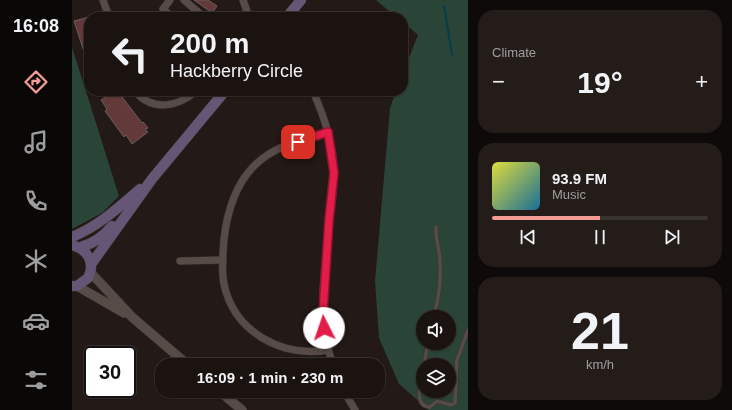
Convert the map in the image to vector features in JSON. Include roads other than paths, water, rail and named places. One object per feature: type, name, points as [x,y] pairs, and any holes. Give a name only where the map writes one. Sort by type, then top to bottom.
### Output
[{"type":"main road","points":[[291,12],[301,0]]},
{"type":"main road","points":[[74,286],[84,282],[91,268],[152,179],[221,96]]},
{"type":"main road","points":[[72,237],[90,229],[152,179]]},
{"type":"main road","points":[[76,246],[90,245],[105,234],[128,199]]},
{"type":"main road","points":[[76,246],[89,256],[91,268]]},
{"type":"street","points":[[104,0],[108,12]]},
{"type":"street","points":[[166,12],[162,9],[170,0]]},
{"type":"street","points":[[184,0],[198,12]]},
{"type":"street","points":[[243,0],[247,12]]},
{"type":"street","points":[[141,96],[146,100],[164,105],[184,101],[190,96]]},
{"type":"street","points":[[315,96],[323,113],[328,132],[334,173],[329,220],[323,312],[328,350],[331,358]]},
{"type":"street","points":[[328,132],[274,150],[253,167],[240,184],[228,214],[223,260],[224,285],[230,300],[237,315],[257,335],[263,340],[284,349],[300,352],[328,350]]},
{"type":"street","points":[[180,261],[223,260]]},
{"type":"street","points":[[91,268],[132,317],[180,358]]},
{"type":"street","points":[[74,286],[132,317]]},
{"type":"street","points":[[227,398],[242,410]]},
{"type":"street","points":[[348,398],[355,410]]},
{"type":"lane","points":[[434,310],[439,285],[440,261],[435,234],[436,227]]},
{"type":"lane","points":[[456,382],[457,360],[468,330]]},
{"type":"lane","points":[[419,398],[426,407],[430,407],[437,401],[451,405],[455,403],[455,398]]},
{"type":"waterway","points":[[444,6],[452,55]]}]
